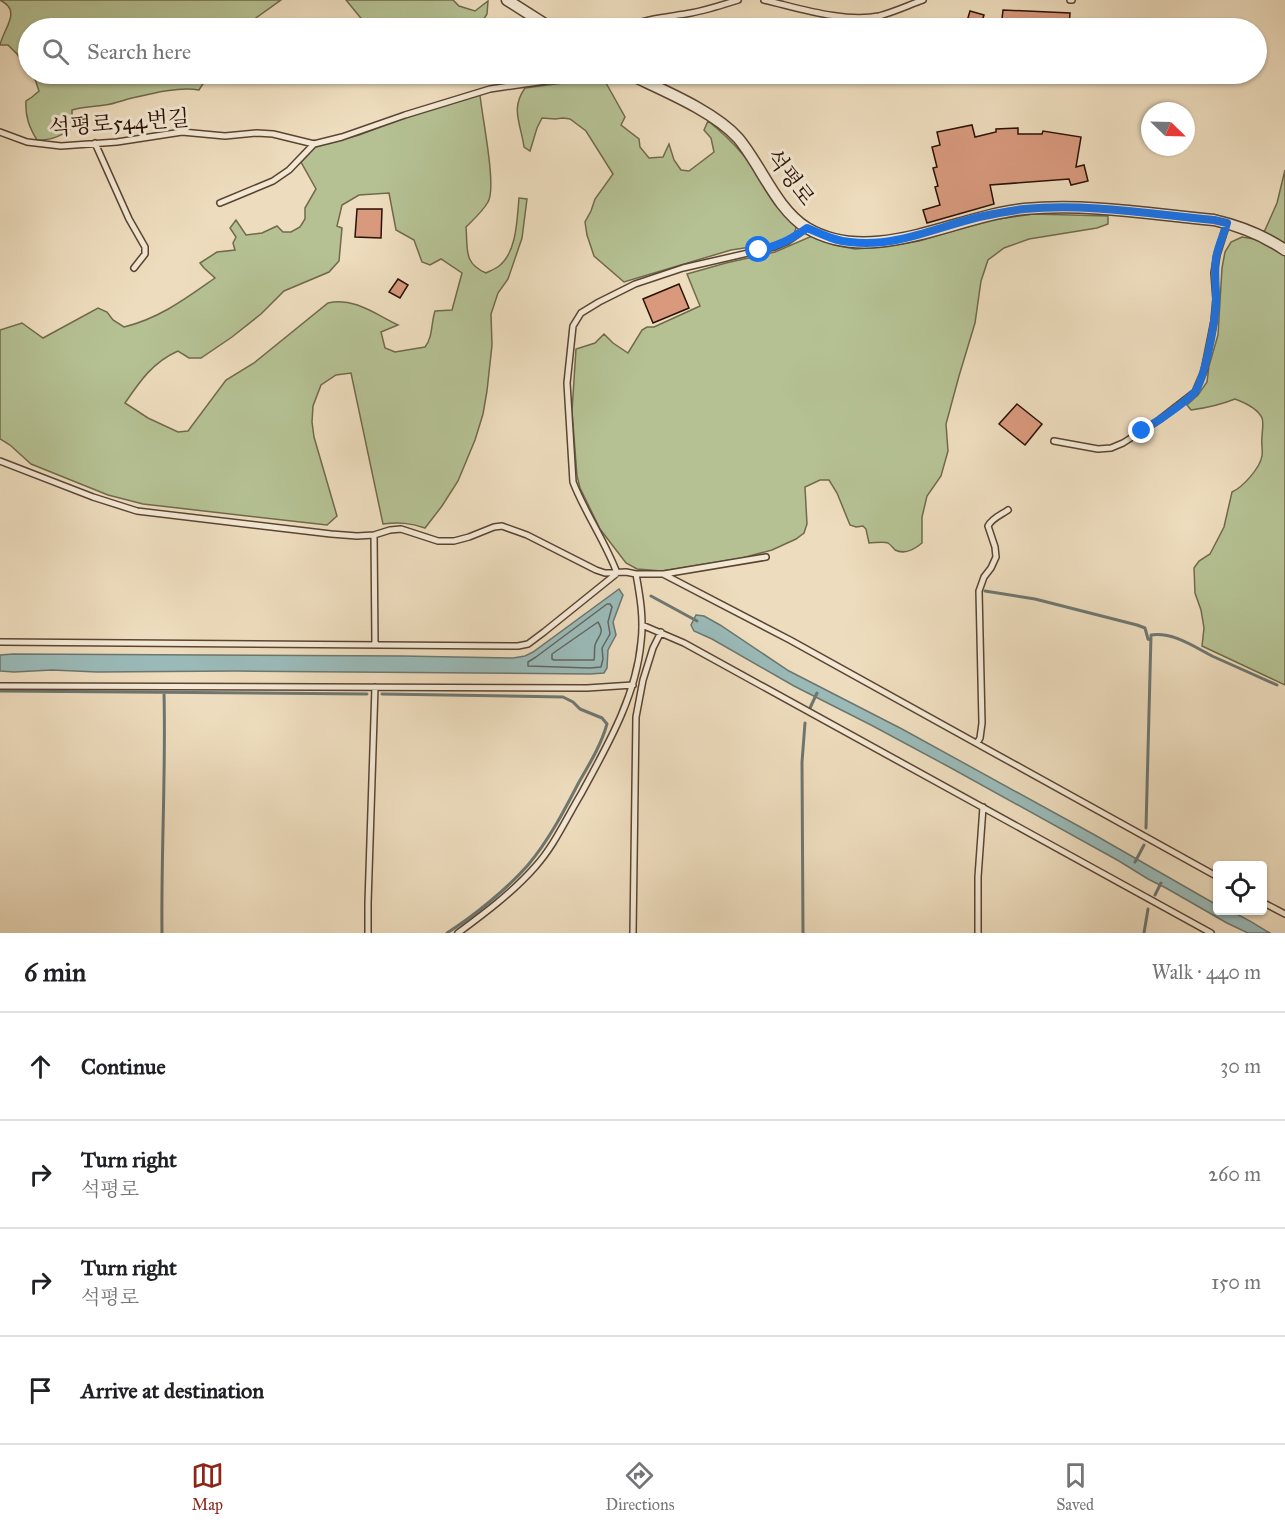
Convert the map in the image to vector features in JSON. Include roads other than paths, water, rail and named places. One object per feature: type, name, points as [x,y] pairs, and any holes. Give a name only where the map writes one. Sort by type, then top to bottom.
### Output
[{"type":"street","points":[[507,0],[535,18]]},
{"type":"street","name":"석평로","points":[[649,84],[704,112],[722,124],[738,139],[791,215],[807,228],[842,241],[851,243],[898,239],[999,213],[1024,209],[1068,207],[1186,217],[1227,223],[1252,232],[1285,250]]},
{"type":"lane","points":[[666,18],[719,7],[738,0]]},
{"type":"lane","points":[[764,0],[856,18],[880,16],[923,0]]},
{"type":"lane","name":"석평로544번길","points":[[0,132],[27,142],[61,146],[137,140],[182,132],[225,136],[273,134],[314,144],[342,137],[490,88],[520,84]]},
{"type":"lane","points":[[95,143],[129,219],[145,247],[145,254],[134,268]]},
{"type":"lane","points":[[220,203],[273,181],[289,170],[314,144]]},
{"type":"lane","points":[[1054,441],[1098,450],[1111,448],[1159,420],[1195,392],[1204,371],[1214,321],[1216,300],[1214,273],[1227,223]]},
{"type":"lane","points":[[617,573],[573,482],[567,383],[573,326],[581,313],[635,284],[683,268],[774,247],[807,228]]},
{"type":"lane","points":[[0,461],[93,497],[137,511],[357,536],[401,530],[438,541],[454,541],[502,526],[527,535],[605,573],[663,574],[766,557]]},
{"type":"lane","points":[[977,743],[982,723],[979,591],[996,557],[988,526],[995,518],[1008,510]]},
{"type":"lane","points":[[374,535],[375,644]]},
{"type":"lane","points":[[0,642],[518,646],[528,644],[617,573]]},
{"type":"lane","points":[[459,933],[516,886],[543,858],[604,752],[624,711],[633,686],[640,651],[642,625],[636,574]]},
{"type":"lane","points":[[663,574],[790,640],[1213,874]]},
{"type":"lane","points":[[642,625],[661,632],[1211,933]]},
{"type":"lane","points":[[633,933],[636,717],[643,680],[653,648],[661,632]]},
{"type":"lane","points":[[0,686],[587,688],[633,686]]},
{"type":"lane","points":[[368,933],[375,687]]},
{"type":"lane","points":[[978,933],[978,867],[982,807]]},
{"type":"lane","points":[[1267,904],[1285,914]]},
{"type":"water","points":[[619,589],[623,595],[613,622],[616,635],[608,650],[607,668],[604,673],[0,671],[0,655],[13,654],[513,658],[533,652]]},
{"type":"water","points":[[696,615],[704,616],[789,671],[902,729],[1213,903],[1213,915],[951,768],[694,631],[691,625]]},
{"type":"water","points":[[1213,915],[1238,915],[1270,933],[1248,933]]},
{"type":"waterway","points":[[985,591],[1035,599],[1137,625],[1145,628],[1148,639],[1151,640]]},
{"type":"waterway","points":[[651,596],[697,621]]},
{"type":"waterway","points":[[1146,828],[1151,635],[1167,636],[1183,641],[1277,685]]},
{"type":"waterway","points":[[0,691],[367,694]]},
{"type":"waterway","points":[[162,933],[164,693]]},
{"type":"waterway","points":[[810,708],[817,693]]},
{"type":"waterway","points":[[382,694],[563,697],[580,709],[602,718],[607,724],[591,761],[543,846],[520,874],[501,892],[447,933]]},
{"type":"waterway","points":[[803,933],[802,762],[805,723]]},
{"type":"waterway","points":[[1135,862],[1144,845]]},
{"type":"waterway","points":[[1155,895],[1161,883]]},
{"type":"waterway","points":[[1144,933],[1148,909]]}]
